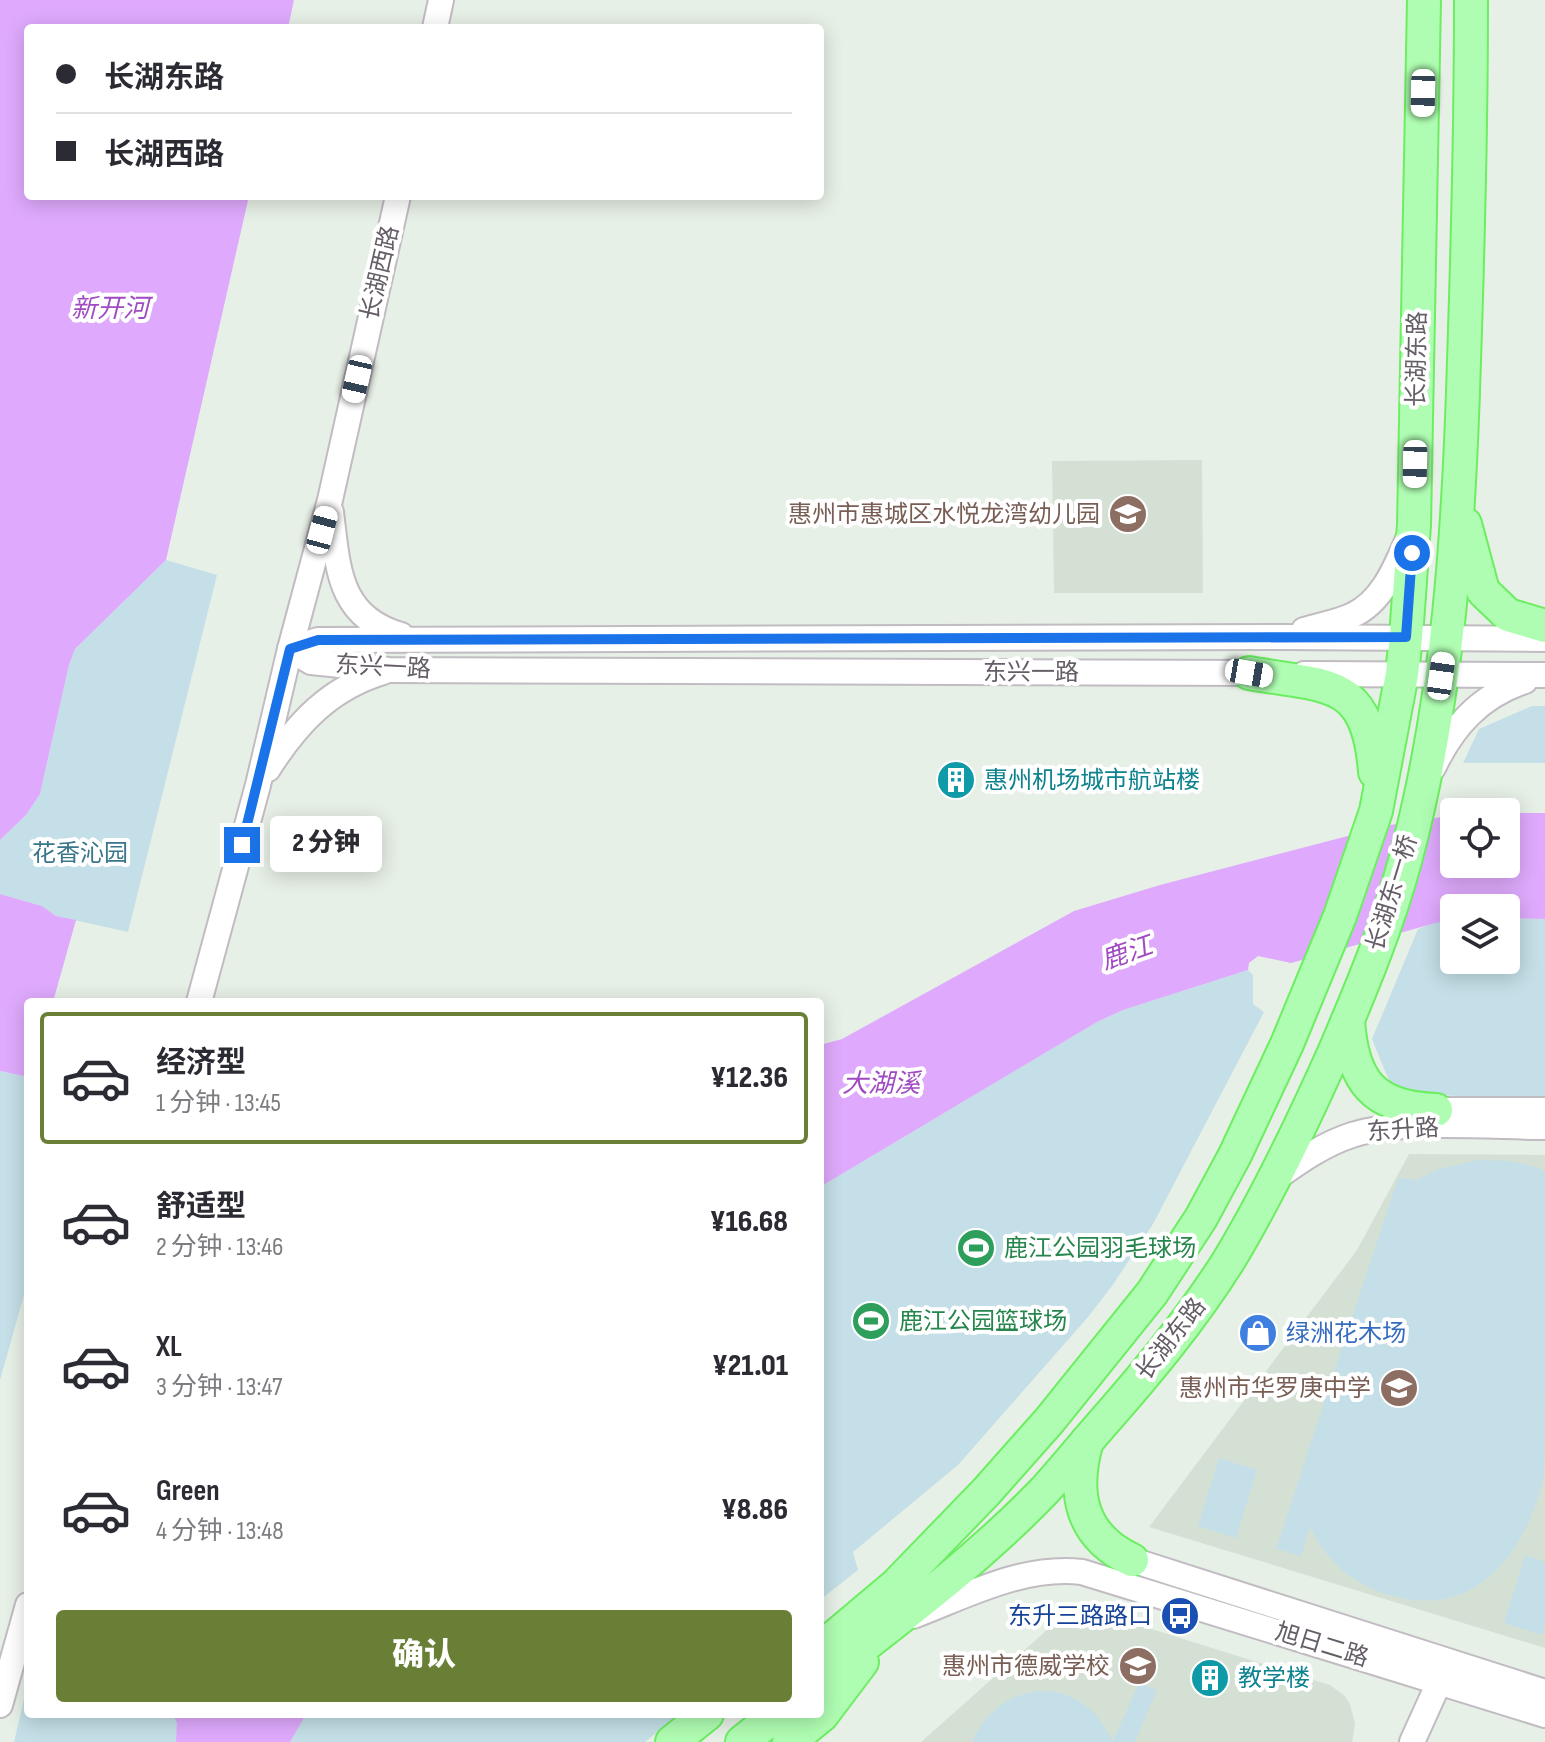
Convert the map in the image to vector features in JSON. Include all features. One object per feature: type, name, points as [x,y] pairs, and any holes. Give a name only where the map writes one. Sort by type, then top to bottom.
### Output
[{"type":"main road","name":"长湖东路","points":[[1376,811],[1402,674],[1414,525],[1424,0]]},
{"type":"main road","name":"长湖东路","points":[[1419,799],[1447,638],[1460,502],[1471,157],[1471,0]]},
{"type":"main road","points":[[1460,502],[1483,591],[1508,615],[1545,626]]},
{"type":"main road","points":[[1249,673],[1332,689],[1358,706],[1372,744],[1376,811]]},
{"type":"main road","name":"长湖东一桥","points":[[1362,986],[1391,908],[1419,799]]},
{"type":"main road","name":"长湖东一桥","points":[[1310,988],[1335,929],[1376,811]]},
{"type":"main road","name":"长湖东路","points":[[824,1677],[998,1536],[1046,1489],[1196,1308],[1227,1263],[1274,1179],[1362,986]]},
{"type":"main road","name":"长湖东路","points":[[824,1646],[896,1585],[986,1492],[1133,1318],[1183,1248],[1216,1192],[1255,1114],[1310,988]]},
{"type":"main road","points":[[1348,1020],[1355,1057],[1373,1092],[1397,1106],[1436,1110]]},
{"type":"main road","points":[[1087,1441],[1081,1487],[1084,1514],[1101,1539],[1132,1560]]},
{"type":"main road","name":"长湖东路","points":[[824,1619],[986,1492]]},
{"type":"main road","name":"长湖东路","points":[[824,1712],[890,1626]]},
{"type":"main road","points":[[672,1742],[702,1718]]},
{"type":"main road","points":[[708,1742],[737,1718]]},
{"type":"main road","points":[[742,1742],[772,1718]]},
{"type":"main road","name":"长湖东路","points":[[789,1742],[818,1718]]},
{"type":"street","points":[[436,24],[441,0]]},
{"type":"street","name":"长湖西路","points":[[200,998],[330,500],[397,200]]},
{"type":"street","points":[[330,500],[338,567],[347,596],[361,615],[382,630],[415,640]]},
{"type":"street","points":[[1282,637],[1354,615],[1369,604],[1391,577],[1414,525]]},
{"type":"street","name":"东兴一路","points":[[290,649],[318,640],[1545,639]]},
{"type":"street","name":"东兴一路","points":[[290,649],[311,662],[389,670],[1545,675]]},
{"type":"street","points":[[258,785],[296,729],[325,700],[353,683],[389,670]]},
{"type":"street","points":[[1419,799],[1442,749],[1471,710],[1495,693],[1545,675]]},
{"type":"street","name":"东升路","points":[[1436,1110],[1545,1110]]},
{"type":"street","name":"东升路","points":[[1274,1179],[1324,1146],[1362,1132],[1427,1127],[1545,1127]]},
{"type":"street","name":"旭日二路","points":[[1132,1560],[1444,1672],[1545,1715]]},
{"type":"street","name":"旭日二路","points":[[890,1626],[994,1585],[1031,1574],[1062,1570],[1100,1575],[1444,1672],[1545,1692]]},
{"type":"street","points":[[0,1705],[24,1619]]},
{"type":"street","points":[[1412,1742],[1444,1672]]},
{"type":"shaded area","name":"惠州市惠城区水悦龙湾幼儿园","points":[[1202,460],[1203,593],[1054,593],[1052,461]]},
{"type":"shaded area","name":"惠州市华罗庚中学","points":[[1409,1154],[1545,1155],[1545,1648],[1149,1527],[1357,1250]]},
{"type":"shaded area","name":"惠州市德威学校","points":[[1075,1605],[1330,1685],[1350,1704],[1355,1724],[1352,1742],[921,1742]]},
{"type":"green space","name":"花香沁园","points":[[166,560],[217,575],[128,932],[56,916],[42,906],[0,894],[0,840],[26,815],[40,794],[75,649]]},
{"type":"green space","points":[[1532,706],[1545,706],[1545,763],[1463,763],[1479,729]]},
{"type":"green space","points":[[1520,918],[1545,919],[1545,1098],[1394,1093],[1372,1039],[1418,929],[1440,921],[1440,974],[1520,974]]},
{"type":"green space","points":[[1248,970],[1253,975],[1253,1004],[1264,1012],[1153,1224],[1112,1286],[958,1465],[853,1552],[858,1570],[824,1597],[824,1185],[1097,1022],[1123,1010]]},
{"type":"green space","points":[[0,1071],[24,1076],[24,1295],[0,1380]]},
{"type":"green space","name":"惠州市华罗庚中学","points":[[1478,1160],[1512,1162],[1545,1171],[1544,1474],[1528,1524],[1500,1566],[1481,1583],[1460,1594],[1435,1600],[1407,1599],[1376,1590],[1349,1575],[1327,1554],[1310,1527],[1301,1556],[1276,1549],[1398,1178],[1417,1180],[1439,1169]]},
{"type":"green space","points":[[1219,1458],[1257,1470],[1236,1538],[1198,1526]]},
{"type":"green space","points":[[1525,1555],[1545,1562],[1545,1626],[1542,1635],[1504,1623]]},
{"type":"green space","points":[[1139,1683],[1157,1690],[1135,1742],[972,1742],[981,1725],[1007,1701],[1040,1691],[1075,1699],[1095,1714],[1113,1741]]},
{"type":"green space","points":[[24,1699],[24,1718],[675,1718],[645,1742],[14,1742]]},
{"type":"water","name":"新开河","points":[[0,0],[294,0],[289,24],[24,24],[24,200],[248,200],[166,560],[75,649],[40,794],[26,815],[0,840]]},
{"type":"water","name":"大湖溪","points":[[1520,813],[1545,813],[1545,919],[1520,918],[1520,894],[1440,894],[1440,922],[1291,963],[1258,956],[1249,963],[1248,970],[1123,1010],[1097,1022],[824,1185],[824,1044],[842,1039],[1074,911],[1160,885],[1390,825],[1440,817],[1440,878],[1520,878]]},
{"type":"water","points":[[0,894],[42,906],[56,916],[76,920],[54,998],[24,998],[24,1076],[0,1071]]},
{"type":"water","points":[[175,1718],[304,1718],[290,1742],[176,1742]]},
{"type":"place","name":"惠州市惠城区水悦龙湾幼儿园","points":[[1128,514]]},
{"type":"place","name":"惠州机场城市航站楼","points":[[956,780]]},
{"type":"place","name":"鹿江公园羽毛球场","points":[[976,1248]]},
{"type":"place","name":"鹿江公园篮球场","points":[[871,1321]]},
{"type":"place","name":"绿洲花木场","points":[[1258,1333]]},
{"type":"place","name":"惠州市华罗庚中学","points":[[1399,1388]]},
{"type":"place","name":"东升三路路口","points":[[1180,1616]]},
{"type":"place","name":"惠州市德威学校","points":[[1138,1666]]},
{"type":"place","name":"教学楼","points":[[1210,1678]]},
{"type":"route","points":[[242,845],[290,649],[318,640],[1406,637],[1412,553]]},
{"type":"water label","name":"鹿江","points":[[1127,954]]}]
